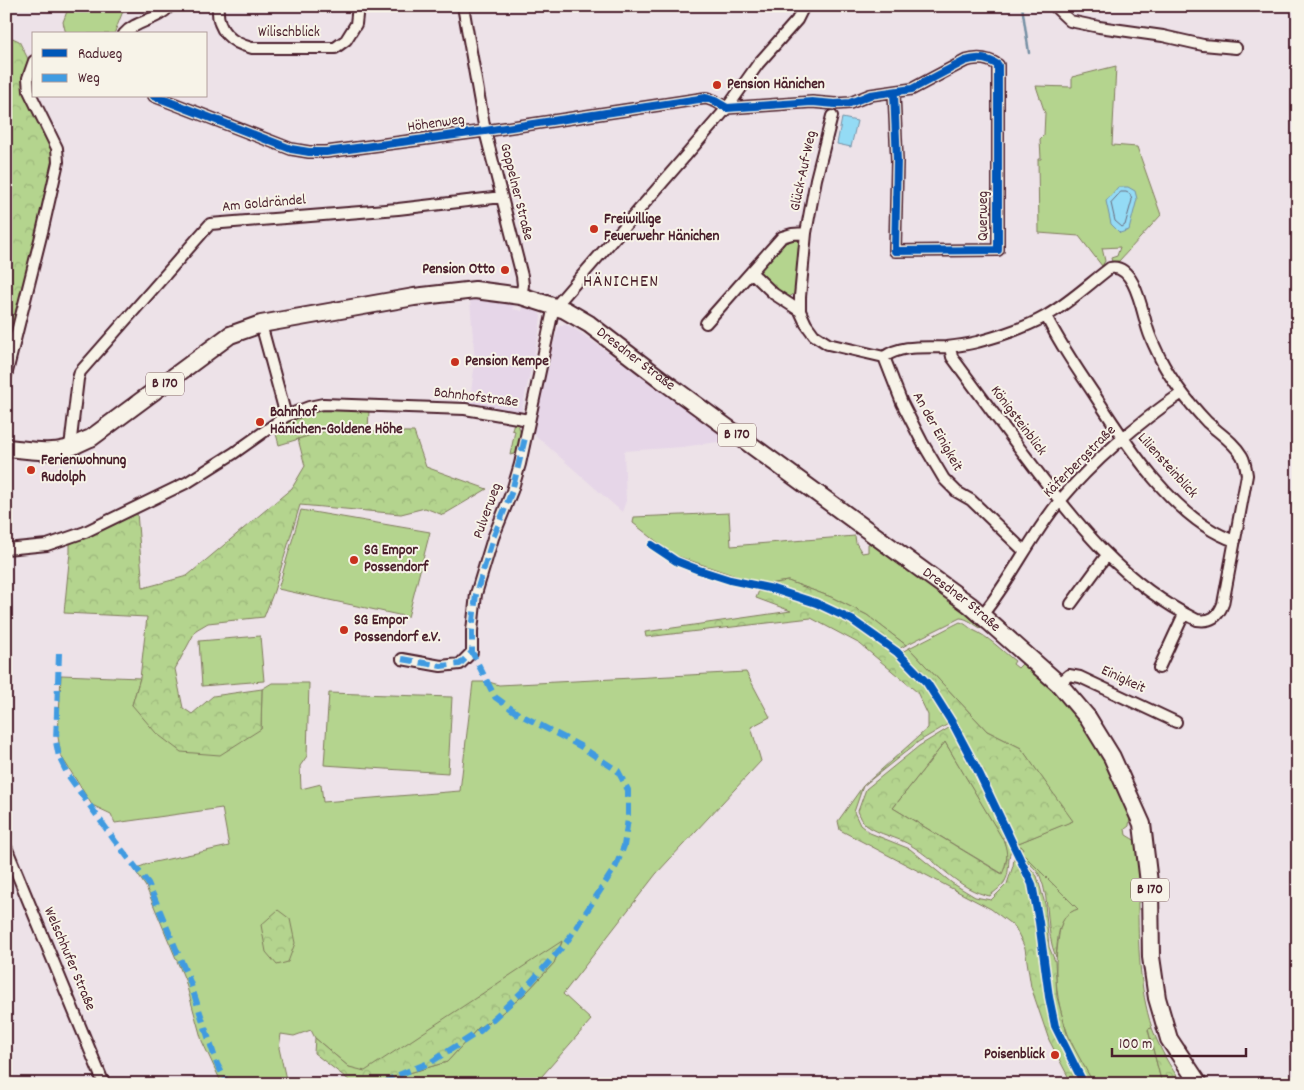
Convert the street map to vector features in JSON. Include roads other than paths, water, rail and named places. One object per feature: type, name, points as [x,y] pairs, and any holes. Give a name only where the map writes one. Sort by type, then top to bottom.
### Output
[{"type":"main road","name":"Dresdner Straße","points":[[70,447],[91,438],[230,335],[261,324],[456,291],[482,290],[521,296],[557,307],[589,324],[662,380],[982,615],[1059,684],[1088,718],[1112,757],[1142,824],[1150,891],[1151,957],[1157,998],[1169,1039],[1199,1084]]},
{"type":"main road","name":"B 170","points":[[6,448],[59,450],[70,447]]},
{"type":"street","points":[[126,32],[129,28],[162,15],[170,6]]},
{"type":"street","name":"Wilischblick","points":[[218,6],[222,28],[229,38],[239,45],[252,48],[335,48],[346,40],[356,24],[358,6]]},
{"type":"street","name":"Goppelner Straße","points":[[463,6],[486,131],[524,285],[521,296]]},
{"type":"street","name":"Pulverweg","points":[[402,659],[441,666],[460,664],[472,652],[476,594],[493,538],[512,491],[520,464],[552,315],[560,301],[727,108],[758,64],[797,20],[804,6]]},
{"type":"street","points":[[1054,6],[1070,21],[1099,28],[1163,36],[1203,45],[1236,48]]},
{"type":"street","name":"Querweg","points":[[727,108],[812,102],[850,103],[870,96],[912,89],[930,78],[972,58],[990,59],[998,65],[998,250],[895,251],[897,161],[894,93]]},
{"type":"street","points":[[32,67],[28,78],[32,95]]},
{"type":"street","points":[[6,376],[58,162],[56,148],[33,98]]},
{"type":"street","name":"Höhenweg","points":[[159,98],[291,149],[309,152],[326,152],[486,131],[706,98],[715,100],[727,108]]},
{"type":"street","name":"Glück-Auf-Weg","points":[[800,311],[806,233],[816,179],[832,116]]},
{"type":"street","name":"Am Goldrändel","points":[[70,447],[75,397],[80,372],[210,224],[398,209],[502,197]]},
{"type":"street","name":"Glück-Auf-Weg","points":[[706,323],[782,237],[806,233]]},
{"type":"street","name":"Königsteinblick","points":[[950,347],[952,357],[1060,502],[1081,528],[1107,555],[1141,585],[1184,614],[1197,620],[1205,621],[1214,618],[1220,612],[1223,604],[1235,541],[1247,475],[1244,458],[1236,447],[1207,422],[1182,393],[1163,363],[1148,332],[1133,281],[1122,269],[1117,267],[1110,268],[1076,296],[1046,316]]},
{"type":"street","points":[[751,272],[774,294],[800,311],[814,335],[828,344],[884,357],[892,351],[906,348],[950,347],[978,342],[1014,330],[1046,316]]},
{"type":"street","name":"Liliensteinblick","points":[[1046,316],[1056,337],[1123,439],[1153,478],[1178,504],[1224,537],[1235,541]]},
{"type":"street","points":[[261,324],[286,416]]},
{"type":"street","name":"An der Einigkeit","points":[[884,357],[906,411],[944,479],[957,492],[970,500],[1024,551]]},
{"type":"street","name":"Käferbergstraße","points":[[982,615],[996,597],[1024,551],[1060,502],[1103,456],[1150,414],[1182,393]]},
{"type":"street","name":"Bahnhofstraße","points":[[6,549],[47,545],[85,532],[188,482],[242,448],[286,416],[309,407],[323,404],[474,410],[529,420]]},
{"type":"street","points":[[1071,604],[1107,555]]},
{"type":"street","points":[[1159,668],[1184,614]]},
{"type":"street","name":"Einigkeit","points":[[1059,684],[1069,675],[1080,677],[1176,722]]},
{"type":"street","name":"Welschhufer Straße","points":[[6,847],[104,1084]]},
{"type":"water","points":[[842,118],[857,121],[851,147],[837,144]]},
{"type":"water","points":[[1118,187],[1128,187],[1135,191],[1137,199],[1129,230],[1120,233],[1111,224],[1106,201]]},
{"type":"waterway","points":[[1022,6],[1029,53]]},
{"type":"place","name":"Pension Hänichen","points":[[717,85]]},
{"type":"place","name":"Freiwillige Feuerwehr Hänichen","points":[[594,229]]},
{"type":"place","name":"Pension Otto","points":[[505,270]]},
{"type":"place","name":"Pension Kempe","points":[[455,362]]},
{"type":"place","name":"Bahnhof Hänichen-Goldene Höhe","points":[[260,422]]},
{"type":"place","name":"Ferienwohnung Rudolph","points":[[31,470]]},
{"type":"place","name":"SG Empor Possendorf","points":[[354,560]]},
{"type":"place","name":"SG Empor Possendorf e.V.","points":[[344,630]]},
{"type":"place","name":"Poisenblick","points":[[1055,1055]]},
{"type":"district","name":"HÄNICHEN","points":[[621,282]]}]
